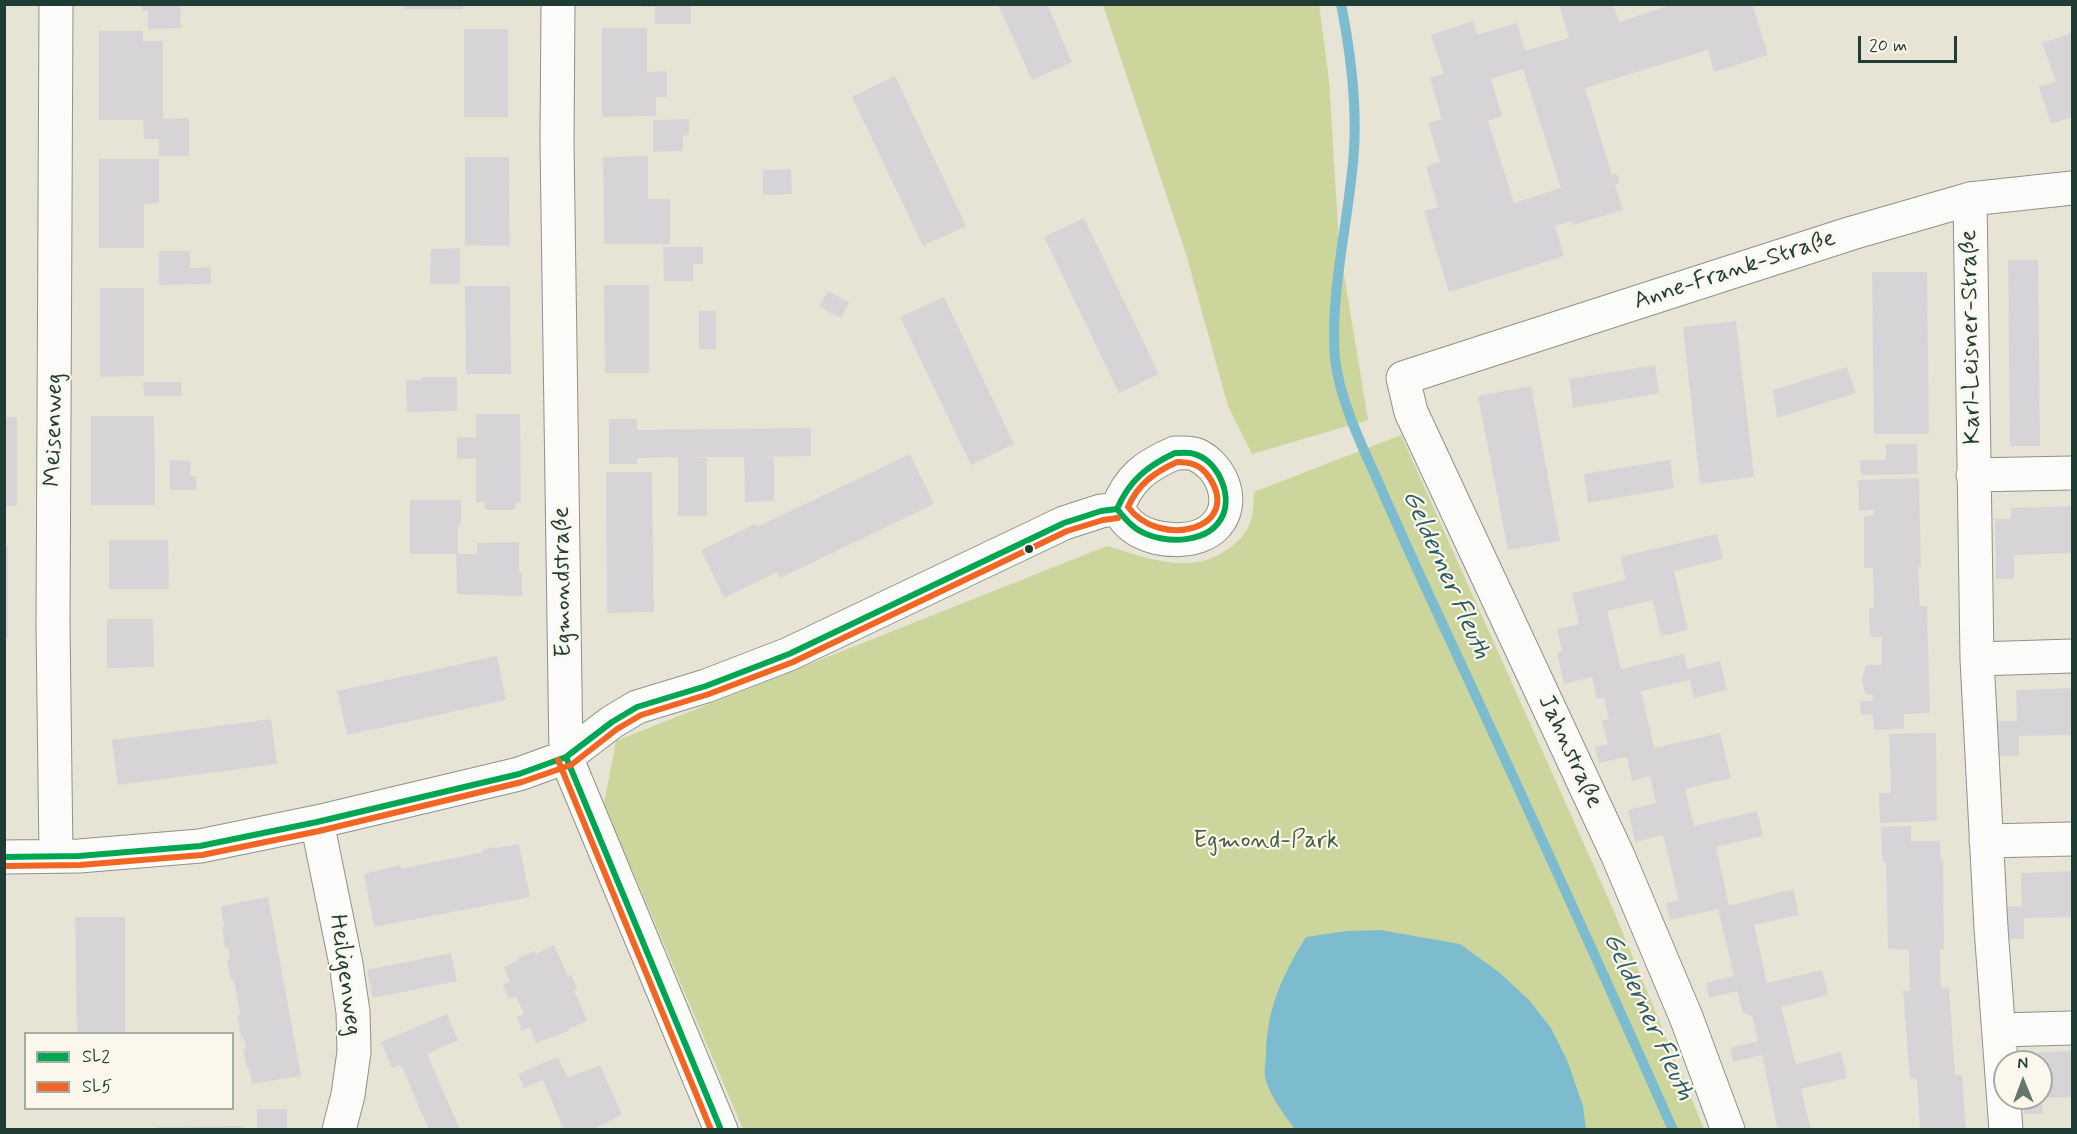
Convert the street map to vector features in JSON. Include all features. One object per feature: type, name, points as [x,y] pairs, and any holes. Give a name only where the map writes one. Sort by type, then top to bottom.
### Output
[{"type":"street","name":"Meisenweg","points":[[56,4],[53,612],[56,856]]},
{"type":"street","name":"Egmondstraße","points":[[558,4],[557,143],[566,757],[721,1130]]},
{"type":"street","name":"Anne-Frank-Straße","points":[[1403,378],[1852,233],[1970,199],[2073,188]]},
{"type":"street","name":"Karl-Leisner-Straße","points":[[1970,199],[1977,659],[1986,842],[2006,1130]]},
{"type":"street","name":"Jahnstraße","points":[[1403,378],[1411,412],[1618,856],[1686,1017],[1728,1130]]},
{"type":"street","name":"Karl-Leisner-Straße","points":[[1973,475],[2073,473]]},
{"type":"street","points":[[4,857],[56,856],[200,846],[317,822],[519,774],[566,757],[612,722],[637,707],[706,686],[789,654],[1064,523],[1101,511],[1117,509]]},
{"type":"street","points":[[1977,659],[2073,656]]},
{"type":"street","name":"Heiligenweg","points":[[317,822],[346,963],[353,1012],[354,1052],[348,1095],[339,1130]]},
{"type":"street","points":[[1986,842],[2073,839]]},
{"type":"street","points":[[1999,1030],[2073,1028]]},
{"type":"green space","points":[[1103,5],[1319,5],[1329,80],[1339,244],[1368,420],[1252,454],[1228,406],[1186,254]]},
{"type":"green space","name":"Egmond-Park","points":[[1401,435],[1613,909],[1704,1129],[743,1129],[604,804],[616,741],[1107,546],[1169,562],[1199,562],[1214,557],[1228,549],[1248,529],[1253,514],[1254,492]]},
{"type":"water","points":[[1380,930],[1460,944],[1500,973],[1529,1000],[1551,1028],[1567,1060],[1583,1106],[1586,1129],[1295,1129],[1266,1083],[1267,1037],[1277,993],[1306,937],[1347,931]]},
{"type":"building","points":[[142,4],[180,4],[181,28],[148,29],[148,11],[142,11]]},
{"type":"building","points":[[404,4],[463,4],[463,9],[404,9]]},
{"type":"building","points":[[643,4],[691,4],[691,24],[655,24],[655,7],[643,7]]},
{"type":"building","points":[[998,4],[1047,4],[1072,62],[1032,80]]},
{"type":"building","points":[[1559,4],[1613,4],[1619,22],[1674,4],[1752,4],[1768,55],[1714,72],[1708,50],[1585,88],[1612,175],[1617,174],[1620,183],[1615,185],[1623,210],[1573,225],[1572,221],[1555,226],[1564,256],[1449,292],[1424,211],[1438,207],[1426,166],[1440,162],[1428,123],[1442,119],[1430,78],[1444,74],[1431,35],[1473,21],[1477,35],[1517,23],[1525,51],[1569,38]],"holes":[[[1523,69],[1561,188],[1514,203],[1488,121],[1502,116],[1491,79]]]},
{"type":"building","points":[[602,28],[647,28],[647,72],[667,71],[667,97],[656,97],[656,116],[602,117]]},
{"type":"building","points":[[464,29],[508,29],[508,117],[464,117]]},
{"type":"building","points":[[99,31],[143,31],[143,41],[163,41],[163,119],[189,118],[189,156],[159,156],[159,139],[144,139],[143,120],[99,120]]},
{"type":"building","points":[[2072,33],[2072,117],[2051,124],[2039,87],[2056,82],[2042,43]]},
{"type":"building","points":[[895,76],[966,226],[923,246],[852,97]]},
{"type":"building","points":[[689,119],[689,135],[683,136],[683,151],[653,152],[653,120]]},
{"type":"building","points":[[648,156],[648,199],[670,199],[670,244],[604,244],[603,157]]},
{"type":"building","points":[[465,157],[509,157],[510,246],[465,245]]},
{"type":"building","points":[[99,159],[159,159],[159,203],[144,204],[144,248],[99,248]]},
{"type":"building","points":[[791,169],[792,194],[763,195],[763,170]]},
{"type":"building","points":[[1084,218],[1159,374],[1119,393],[1044,237]]},
{"type":"building","points":[[663,247],[703,247],[703,264],[693,264],[693,281],[664,281]]},
{"type":"building","points":[[460,248],[460,284],[430,284],[431,249]]},
{"type":"building","points":[[159,251],[190,251],[190,268],[211,267],[211,284],[159,285]]},
{"type":"building","points":[[2008,260],[2038,260],[2040,446],[2010,446]]},
{"type":"building","points":[[1872,272],[1927,272],[1929,434],[1874,434]]},
{"type":"building","points":[[604,285],[649,285],[649,373],[605,373]]},
{"type":"building","points":[[465,286],[510,286],[511,374],[466,374]]},
{"type":"building","points":[[100,288],[144,288],[144,376],[100,377]]},
{"type":"building","points":[[828,291],[849,302],[841,318],[819,306]]},
{"type":"building","points":[[944,297],[1014,444],[971,465],[900,317]]},
{"type":"building","points":[[699,311],[716,311],[716,349],[699,349]]},
{"type":"building","points":[[1736,321],[1754,477],[1700,484],[1683,327]]},
{"type":"building","points":[[1655,365],[1659,393],[1573,408],[1569,379]]},
{"type":"building","points":[[1847,367],[1856,393],[1777,418],[1773,390]]},
{"type":"building","points":[[422,377],[457,377],[457,411],[407,412],[406,380],[421,380]]},
{"type":"building","points":[[143,382],[182,382],[181,396],[144,396]]},
{"type":"building","points":[[1531,386],[1560,541],[1508,550],[1478,396]]},
{"type":"building","points":[[476,414],[520,414],[521,503],[515,502],[515,510],[485,510],[485,502],[476,502],[476,458],[457,459],[457,437],[476,438]]},
{"type":"building","points":[[91,416],[154,416],[155,505],[91,505]]},
{"type":"building","points":[[4,417],[17,417],[17,506],[4,506]]},
{"type":"building","points":[[609,419],[637,419],[637,430],[811,428],[811,456],[767,457],[774,458],[774,501],[745,502],[744,457],[691,457],[707,458],[707,516],[678,516],[678,457],[637,458],[637,464],[609,464]]},
{"type":"building","points":[[1886,444],[1917,444],[1918,474],[1861,475],[1860,460],[1886,460]]},
{"type":"building","points":[[910,454],[934,504],[780,578],[777,572],[724,598],[701,550],[755,524],[757,527]]},
{"type":"building","points":[[170,460],[191,461],[190,476],[196,476],[197,490],[170,490]]},
{"type":"building","points":[[1670,460],[1674,488],[1588,503],[1584,474]]},
{"type":"building","points":[[606,472],[652,472],[654,612],[607,613]]},
{"type":"building","points":[[1919,478],[1921,567],[1918,567],[1920,606],[1927,606],[1930,713],[1904,714],[1904,729],[1874,730],[1873,714],[1861,715],[1860,701],[1873,701],[1873,695],[1867,695],[1864,690],[1862,680],[1866,665],[1882,665],[1882,637],[1870,637],[1869,608],[1874,608],[1873,568],[1864,568],[1864,516],[1874,515],[1874,510],[1859,511],[1858,480]]},
{"type":"building","points":[[410,500],[461,500],[458,554],[477,554],[477,543],[519,542],[522,596],[457,594],[456,554],[410,554]]},
{"type":"building","points":[[2072,506],[2072,553],[2014,555],[2014,579],[1996,579],[1995,519],[2011,519],[2011,508]]},
{"type":"building","points":[[1717,534],[1723,559],[1674,571],[1688,630],[1661,636],[1653,600],[1607,611],[1621,669],[1684,654],[1687,669],[1720,661],[1727,690],[1694,698],[1690,680],[1641,691],[1654,748],[1720,733],[1731,778],[1685,789],[1694,826],[1757,811],[1763,836],[1716,847],[1729,906],[1793,889],[1799,915],[1754,925],[1767,983],[1822,970],[1828,995],[1781,1007],[1796,1064],[1841,1052],[1847,1078],[1801,1089],[1811,1130],[1778,1130],[1762,1055],[1733,1062],[1730,1048],[1758,1041],[1752,1016],[1743,1013],[1737,991],[1709,998],[1706,983],[1734,976],[1718,909],[1670,920],[1666,903],[1679,900],[1663,835],[1635,842],[1628,810],[1656,803],[1650,776],[1632,781],[1627,757],[1599,763],[1595,747],[1608,744],[1602,721],[1609,719],[1604,698],[1597,699],[1592,677],[1564,684],[1557,653],[1562,651],[1557,629],[1579,624],[1572,593],[1626,580],[1620,557]]},
{"type":"building","points":[[109,540],[168,540],[169,589],[109,589]]},
{"type":"building","points":[[4,546],[8,546],[8,638],[4,638]]},
{"type":"building","points":[[107,619],[153,619],[154,667],[107,668]]},
{"type":"building","points":[[497,656],[506,700],[347,735],[337,691]]},
{"type":"building","points":[[2072,688],[2072,735],[2019,736],[2019,756],[1998,756],[1997,721],[2017,721],[2016,690]]},
{"type":"building","points":[[271,719],[277,764],[118,785],[112,740]]},
{"type":"building","points":[[1936,733],[1937,821],[1880,823],[1879,793],[1891,793],[1889,734]]},
{"type":"building","points":[[1911,826],[1911,841],[1940,841],[1941,860],[1943,860],[1944,949],[1940,949],[1941,988],[1949,987],[1955,1075],[1962,1075],[1966,1130],[1920,1130],[1917,1078],[1910,1079],[1903,991],[1910,990],[1909,950],[1888,949],[1886,862],[1883,862],[1882,856],[1881,827]]},
{"type":"building","points":[[519,844],[530,897],[374,927],[364,874],[400,865],[401,869],[483,852],[482,850],[496,847]]},
{"type":"building","points":[[2072,871],[2072,917],[2024,918],[2024,939],[2007,939],[2006,907],[2022,906],[2021,873]]},
{"type":"building","points":[[268,897],[301,1076],[252,1084],[243,1049],[246,1049],[244,1037],[241,1038],[237,1015],[240,1015],[234,980],[231,981],[227,960],[230,959],[228,947],[225,947],[221,906]]},
{"type":"building","points":[[75,917],[125,917],[125,1032],[77,1032]]},
{"type":"building","points":[[554,945],[568,976],[571,974],[577,989],[574,990],[587,1021],[568,1029],[569,1031],[536,1043],[530,1027],[522,1031],[517,1017],[524,1014],[516,996],[509,999],[503,985],[510,982],[504,967],[519,960],[518,958],[535,951],[536,954]]},
{"type":"building","points":[[451,953],[457,981],[373,998],[367,970]]},
{"type":"building","points":[[447,1014],[458,1040],[427,1054],[460,1130],[429,1130],[401,1065],[392,1068],[381,1042]]},
{"type":"building","points":[[2072,1051],[2072,1097],[2053,1098],[2053,1052]]},
{"type":"building","points":[[558,1057],[568,1078],[600,1065],[622,1115],[590,1130],[564,1130],[543,1080],[524,1088],[518,1074]]},
{"type":"building","points":[[257,1109],[287,1109],[287,1130],[257,1130]]},
{"type":"building","points":[[2024,1110],[2043,1110],[2043,1114],[2024,1114]]},
{"type":"building","points":[[243,1126],[243,1130],[157,1130],[156,1127]]},
{"type":"waterway","name":"Gelderner Fleuth","points":[[1341,4],[1351,67],[1355,130],[1335,312],[1335,358],[1341,388],[1357,434],[1401,533],[1673,1130]]},
{"type":"transit line","name":"SL2","points":[[1175,453],[1194,454],[1210,463],[1216,470],[1226,497],[1223,515],[1217,525],[1198,536],[1174,540],[1150,536],[1140,531],[1133,527],[1117,509],[1127,490],[1140,475],[1175,453]]},
{"type":"transit line","name":"SL5","points":[[1177,462],[1195,465],[1206,473],[1217,495],[1216,510],[1207,521],[1194,528],[1177,530],[1159,528],[1142,520],[1128,507],[1142,485],[1161,470],[1177,462]]},
{"type":"transit line","name":"SL2","points":[[4,857],[79,856],[200,846],[317,822],[519,774],[566,757],[612,722],[637,707],[706,686],[789,654],[1064,523],[1101,511],[1117,509]]},
{"type":"transit line","name":"SL5","points":[[4,866],[80,865],[202,855],[319,831],[522,782],[571,765],[617,729],[641,715],[709,694],[793,662],[1067,531],[1118,518]]},
{"type":"transit line","name":"SL2","points":[[566,757],[721,1130]]},
{"type":"transit line","name":"SL5","points":[[558,760],[711,1130]]}]
